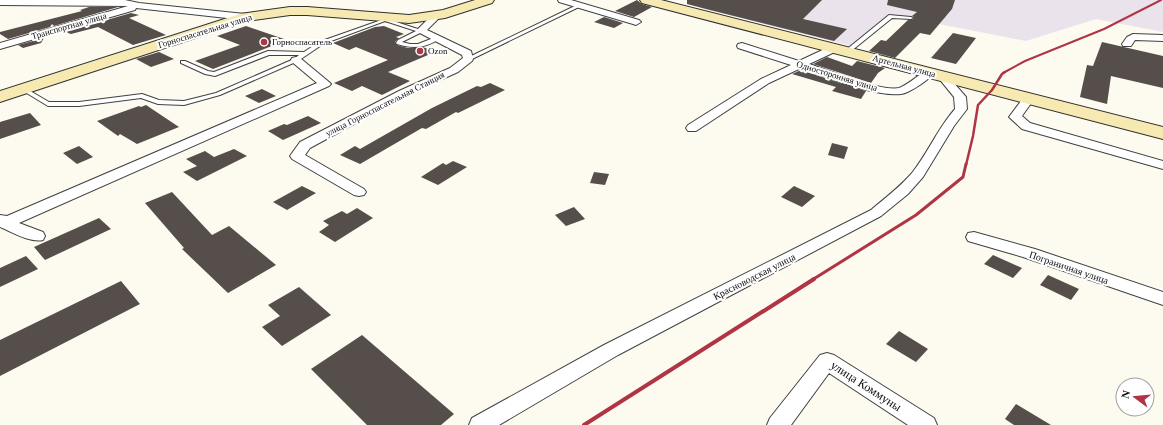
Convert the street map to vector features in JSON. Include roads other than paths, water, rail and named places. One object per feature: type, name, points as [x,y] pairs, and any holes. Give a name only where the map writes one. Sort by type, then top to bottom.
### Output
[{"type":"main road","name":"Горноспасательная улица","points":[[0,97],[245,17],[290,11],[307,11],[388,19],[409,19],[436,16],[488,0]]},
{"type":"main road","name":"Артельная улица","points":[[646,0],[1163,133]]},
{"type":"street","points":[[562,0],[636,22]]},
{"type":"street","points":[[585,6],[602,0]]},
{"type":"street","points":[[0,2],[125,2],[139,6],[245,17]]},
{"type":"street","name":"Транспортная улица","points":[[0,46],[139,6]]},
{"type":"street","points":[[436,16],[421,31],[467,53],[468,59]]},
{"type":"street","points":[[1126,44],[1133,37],[1163,38]]},
{"type":"street","name":"Односторонняя улица","points":[[742,46],[874,88],[891,91],[902,91],[936,74]]},
{"type":"street","points":[[692,128],[765,82],[801,65],[841,50]]},
{"type":"street","points":[[2,221],[325,84],[300,57]]},
{"type":"street","name":"улица Горноспасательная Станция","points":[[358,192],[297,156],[305,145],[403,93],[454,70],[468,59]]},
{"type":"street","name":"Красноводская улица","points":[[480,425],[611,350],[876,213],[911,183],[932,153],[953,118],[961,109],[960,97],[936,74]]},
{"type":"street","points":[[1028,99],[1015,117],[1026,126],[1163,164]]},
{"type":"street","points":[[2,221],[38,236]]},
{"type":"street","name":"Пограничная улица","points":[[974,237],[1029,253],[1163,299]]},
{"type":"street","name":"улица Коммуны","points":[[778,425],[827,361],[926,425]]},
{"type":"lane","points":[[468,59],[585,6]]},
{"type":"lane","points":[[841,50],[891,16],[911,18]]},
{"type":"lane","points":[[23,90],[48,104],[79,104],[142,96],[158,102],[184,103],[218,94],[300,57],[321,43],[388,19],[421,31]]},
{"type":"lane","points":[[421,31],[400,41],[399,43],[416,47],[436,39]]},
{"type":"lane","points":[[183,62],[207,73],[215,74],[268,53],[300,57]]},
{"type":"railway","points":[[1003,73],[1025,61],[1104,29],[1161,0]]},
{"type":"railway","points":[[966,165],[978,105],[992,90],[1002,74],[1005,72]]},
{"type":"railway","points":[[812,280],[916,215],[963,177],[966,164]]},
{"type":"railway","points":[[584,425],[814,279]]},
{"type":"place","name":"Горноспасатель","points":[[264,42]]},
{"type":"place","name":"Ozon","points":[[420,51]]}]
